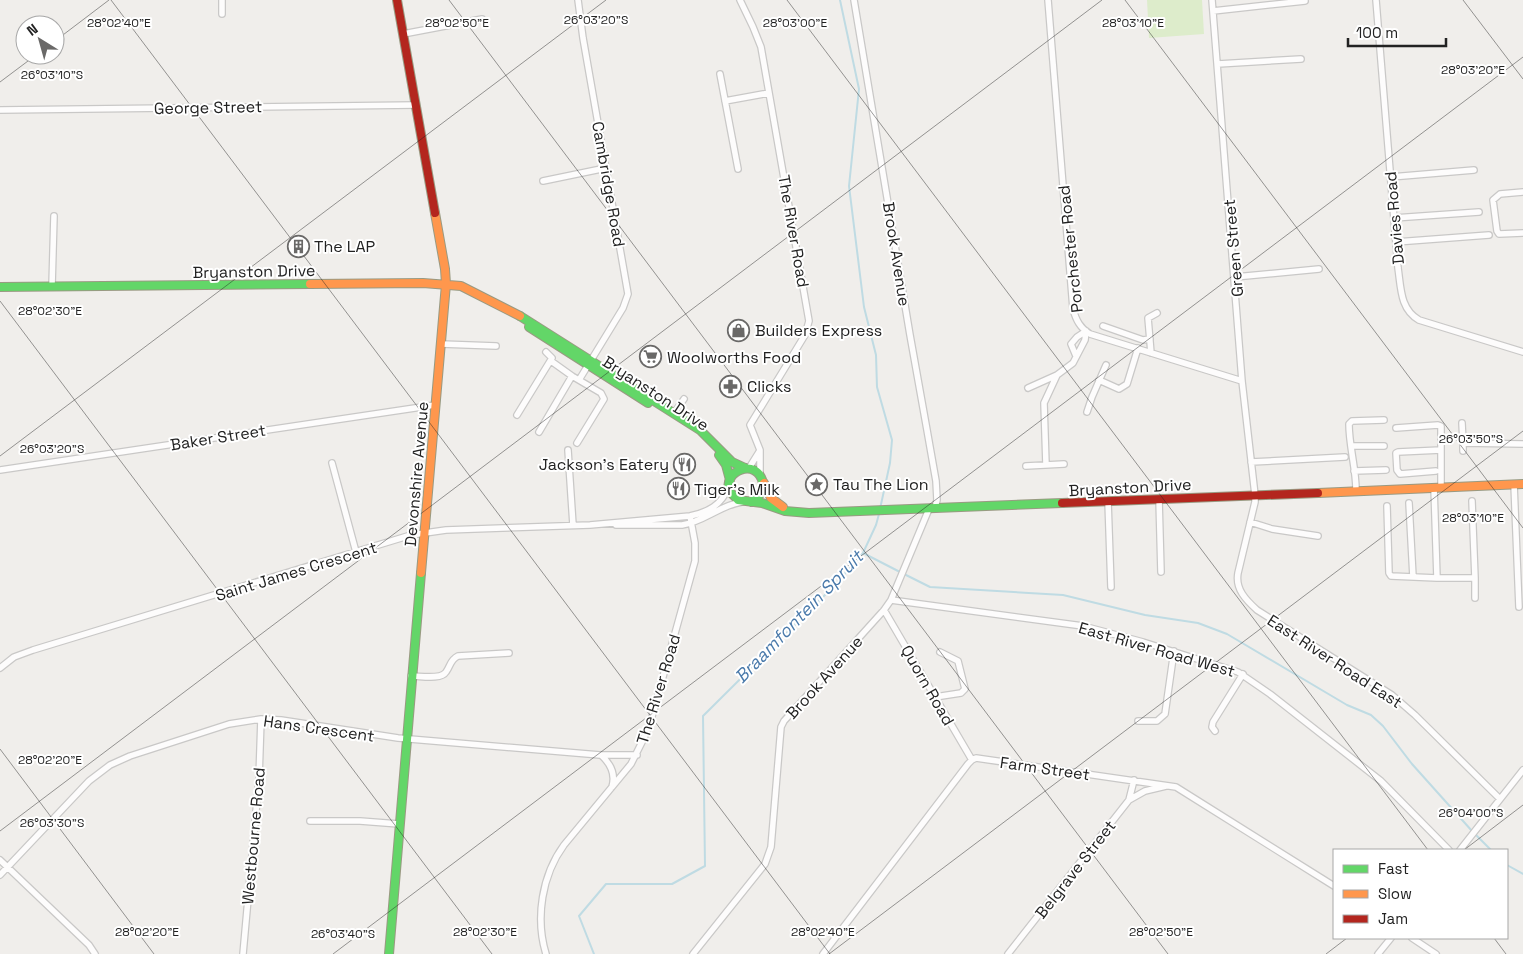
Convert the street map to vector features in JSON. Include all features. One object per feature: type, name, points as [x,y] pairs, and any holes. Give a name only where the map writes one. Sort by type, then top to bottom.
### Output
[{"type":"main road","name":"Devonshire Avenue","points":[[389,954],[446,284],[397,0]]},
{"type":"main road","name":"Bryanston Drive","points":[[0,287],[423,283],[446,284],[469,289],[502,308],[512,311],[700,436],[724,461],[729,484]]},
{"type":"main road","name":"Bryanston Drive","points":[[590,362],[674,413],[707,436],[732,462],[747,468]]},
{"type":"main road","points":[[762,478],[762,491],[756,500],[747,502],[734,497],[729,484],[735,472],[747,468],[762,478],[771,498],[789,511]]},
{"type":"main road","name":"Bryanston Drive","points":[[1472,486],[1523,480]]},
{"type":"main road","name":"Bryanston Drive","points":[[747,502],[767,504],[781,510],[809,513],[1523,484]]},
{"type":"street","points":[[222,0],[222,14]]},
{"type":"street","name":"Cambridge Road","points":[[578,0],[628,294],[623,308],[579,380]]},
{"type":"street","name":"The River Road","points":[[740,0],[758,37],[809,321],[805,335],[750,425],[760,450],[762,478]]},
{"type":"street","name":"Brook Avenue","points":[[693,954],[770,855],[781,727],[784,720],[884,610],[937,495],[854,0]]},
{"type":"street","name":"Porchester Road","points":[[1048,0],[1073,309],[1080,326],[1086,331],[1242,381]]},
{"type":"street","name":"Green Street","points":[[1212,0],[1242,381],[1255,495]]},
{"type":"street","name":"Davies Road","points":[[1376,0],[1396,242],[1404,304],[1410,315],[1425,322],[1523,352]]},
{"type":"street","points":[[1213,11],[1304,1]]},
{"type":"street","points":[[403,34],[482,19]]},
{"type":"street","points":[[1218,64],[1301,59]]},
{"type":"street","points":[[720,74],[738,169]]},
{"type":"street","points":[[725,101],[769,92]]},
{"type":"street","name":"George Street","points":[[0,110],[416,105]]},
{"type":"street","points":[[543,181],[606,168]]},
{"type":"street","points":[[1391,177],[1474,170]]},
{"type":"street","points":[[1523,192],[1500,194],[1493,200],[1500,234],[1523,233]]},
{"type":"street","points":[[1394,218],[1479,212]]},
{"type":"street","points":[[52,286],[54,216]]},
{"type":"street","points":[[1396,242],[1489,235]]},
{"type":"street","points":[[1235,277],[1319,269]]},
{"type":"street","points":[[1151,352],[1148,318],[1156,313]]},
{"type":"street","points":[[1103,326],[1143,340],[1150,339]]},
{"type":"street","points":[[1076,356],[1073,352],[1072,344],[1077,337],[1086,331]]},
{"type":"street","points":[[1028,388],[1073,364],[1085,340],[1086,331]]},
{"type":"street","points":[[441,344],[496,346]]},
{"type":"street","points":[[1099,380],[1119,389],[1124,387],[1127,384],[1138,348]]},
{"type":"street","points":[[517,415],[552,357],[546,352]]},
{"type":"street","points":[[550,361],[601,393],[604,399],[577,443]]},
{"type":"street","points":[[1087,412],[1106,365]]},
{"type":"street","points":[[1046,465],[1044,406],[1057,374]]},
{"type":"street","points":[[539,432],[572,376]]},
{"type":"street","points":[[674,413],[684,399]]},
{"type":"street","name":"Baker Street","points":[[0,470],[436,405]]},
{"type":"street","points":[[1356,490],[1350,422],[1384,420]]},
{"type":"street","points":[[1462,423],[1463,451]]},
{"type":"street","points":[[1396,428],[1441,426],[1442,450],[1437,487],[1437,578]]},
{"type":"street","points":[[1463,443],[1523,444]]},
{"type":"street","points":[[1351,446],[1384,446]]},
{"type":"street","points":[[568,450],[573,525]]},
{"type":"street","points":[[747,468],[757,458],[760,450]]},
{"type":"street","points":[[1436,472],[1400,474],[1397,470],[1396,453],[1442,450]]},
{"type":"street","points":[[1251,462],[1345,457]]},
{"type":"street","points":[[332,463],[356,552]]},
{"type":"street","points":[[1026,466],[1064,464]]},
{"type":"street","points":[[1354,471],[1386,470]]},
{"type":"street","name":"Saint James Crescent","points":[[0,668],[14,658],[33,650],[424,532],[573,525],[690,516],[716,506],[725,497],[729,484]]},
{"type":"street","points":[[1514,484],[1520,606]]},
{"type":"street","name":"East River Road East","points":[[1255,495],[1237,581],[1246,599],[1257,610],[1392,696],[1415,715],[1500,799]]},
{"type":"street","points":[[1159,499],[1161,572]]},
{"type":"street","points":[[1108,501],[1111,587]]},
{"type":"street","points":[[1472,501],[1476,598]]},
{"type":"street","name":"Saint James Crescent","points":[[602,523],[682,526],[691,524],[728,505],[747,502]]},
{"type":"street","points":[[1409,503],[1413,578]]},
{"type":"street","points":[[1387,506],[1389,573],[1393,578],[1475,578]]},
{"type":"street","name":"The River Road","points":[[546,954],[541,938],[541,909],[553,865],[564,844],[610,791],[637,755],[651,720],[695,561],[695,543],[690,516]]},
{"type":"street","points":[[1250,522],[1282,531],[1318,536]]},
{"type":"street","name":"East River Road West","points":[[890,600],[1083,626],[1243,674],[1381,781],[1448,849]]},
{"type":"street","name":"Quorn Road","points":[[884,610],[972,760]]},
{"type":"street","points":[[935,697],[961,693],[965,689],[958,662],[940,652]]},
{"type":"street","points":[[1138,721],[1158,721],[1165,714],[1174,652]]},
{"type":"street","points":[[412,676],[441,676],[447,671],[451,660],[458,656],[509,653]]},
{"type":"street","points":[[1215,731],[1212,727],[1213,722],[1243,674]]},
{"type":"street","name":"Hans Crescent","points":[[0,875],[89,781],[110,765],[130,756],[235,722],[261,719],[281,720],[406,739],[600,755],[637,755]]},
{"type":"street","name":"Westbourne Road","points":[[243,954],[259,778],[261,719]]},
{"type":"street","points":[[600,755],[609,763],[613,772],[614,782],[610,791]]},
{"type":"street","name":"Farm Street","points":[[972,760],[976,758],[1171,786],[1185,791],[1333,885]]},
{"type":"street","points":[[823,954],[972,760]]},
{"type":"street","points":[[1461,849],[1523,770]]},
{"type":"street","name":"Belgrave Street","points":[[1008,954],[1129,800],[1134,780]]},
{"type":"street","points":[[1129,800],[1148,790],[1171,786]]},
{"type":"street","points":[[310,821],[360,821],[399,824]]},
{"type":"street","points":[[0,860],[89,944],[95,954]]},
{"type":"street","points":[[1378,954],[1390,939]]},
{"type":"street","points":[[1413,939],[1426,951],[1436,954]]},
{"type":"green space","points":[[1147,0],[1202,0],[1204,34],[1149,38]]},
{"type":"waterway","name":"Braamfontein Spruit","points":[[840,0],[859,89],[849,186],[864,307],[876,355],[877,387],[892,440],[890,463],[880,509]]},
{"type":"waterway","name":"Braamfontein Spruit","points":[[594,954],[579,916],[606,884],[672,884],[705,866],[703,716],[834,586],[863,553],[879,514]]},
{"type":"waterway","points":[[863,553],[900,572]]},
{"type":"waterway","points":[[904,574],[930,587],[1063,595],[1145,615],[1198,623],[1227,634],[1347,705],[1371,715],[1383,726],[1412,764],[1472,831]]},
{"type":"waterway","points":[[1475,834],[1490,849]]},
{"type":"waterway","points":[[1508,866],[1523,874]]},
{"type":"traffic: fast","points":[[0,287],[310,284]]},
{"type":"traffic: fast","points":[[520,316],[700,430],[732,462],[745,468]]},
{"type":"traffic: fast","points":[[529,327],[648,403]]},
{"type":"traffic: fast","points":[[719,455],[726,465],[730,480]]},
{"type":"traffic: fast","points":[[751,502],[754,500],[756,499],[760,494],[763,489],[763,483],[754,470],[741,470],[735,473],[729,484],[731,492],[738,500],[762,503],[785,511],[809,513],[1062,503]]},
{"type":"traffic: fast","points":[[389,954],[421,573]]},
{"type":"traffic: slow","points":[[421,573],[446,284],[435,213]]},
{"type":"traffic: slow","points":[[310,284],[423,283],[461,286],[520,316]]},
{"type":"traffic: slow","points":[[764,483],[771,498],[783,507]]},
{"type":"traffic: slow","points":[[1318,493],[1523,484]]},
{"type":"traffic: jam","points":[[397,0],[435,213]]},
{"type":"traffic: jam","points":[[1062,503],[1318,493]]},
{"type":"place","name":"The LAP","points":[[298,246]]},
{"type":"place","name":"Builders Express","points":[[739,330]]},
{"type":"place","name":"Woolworths Food","points":[[651,357]]},
{"type":"place","name":"Clicks","points":[[731,386]]},
{"type":"place","name":"Jackson's Eatery","points":[[685,464]]},
{"type":"place","name":"Tau The Lion","points":[[817,484]]},
{"type":"place","name":"Tiger's Milk","points":[[678,489]]}]
